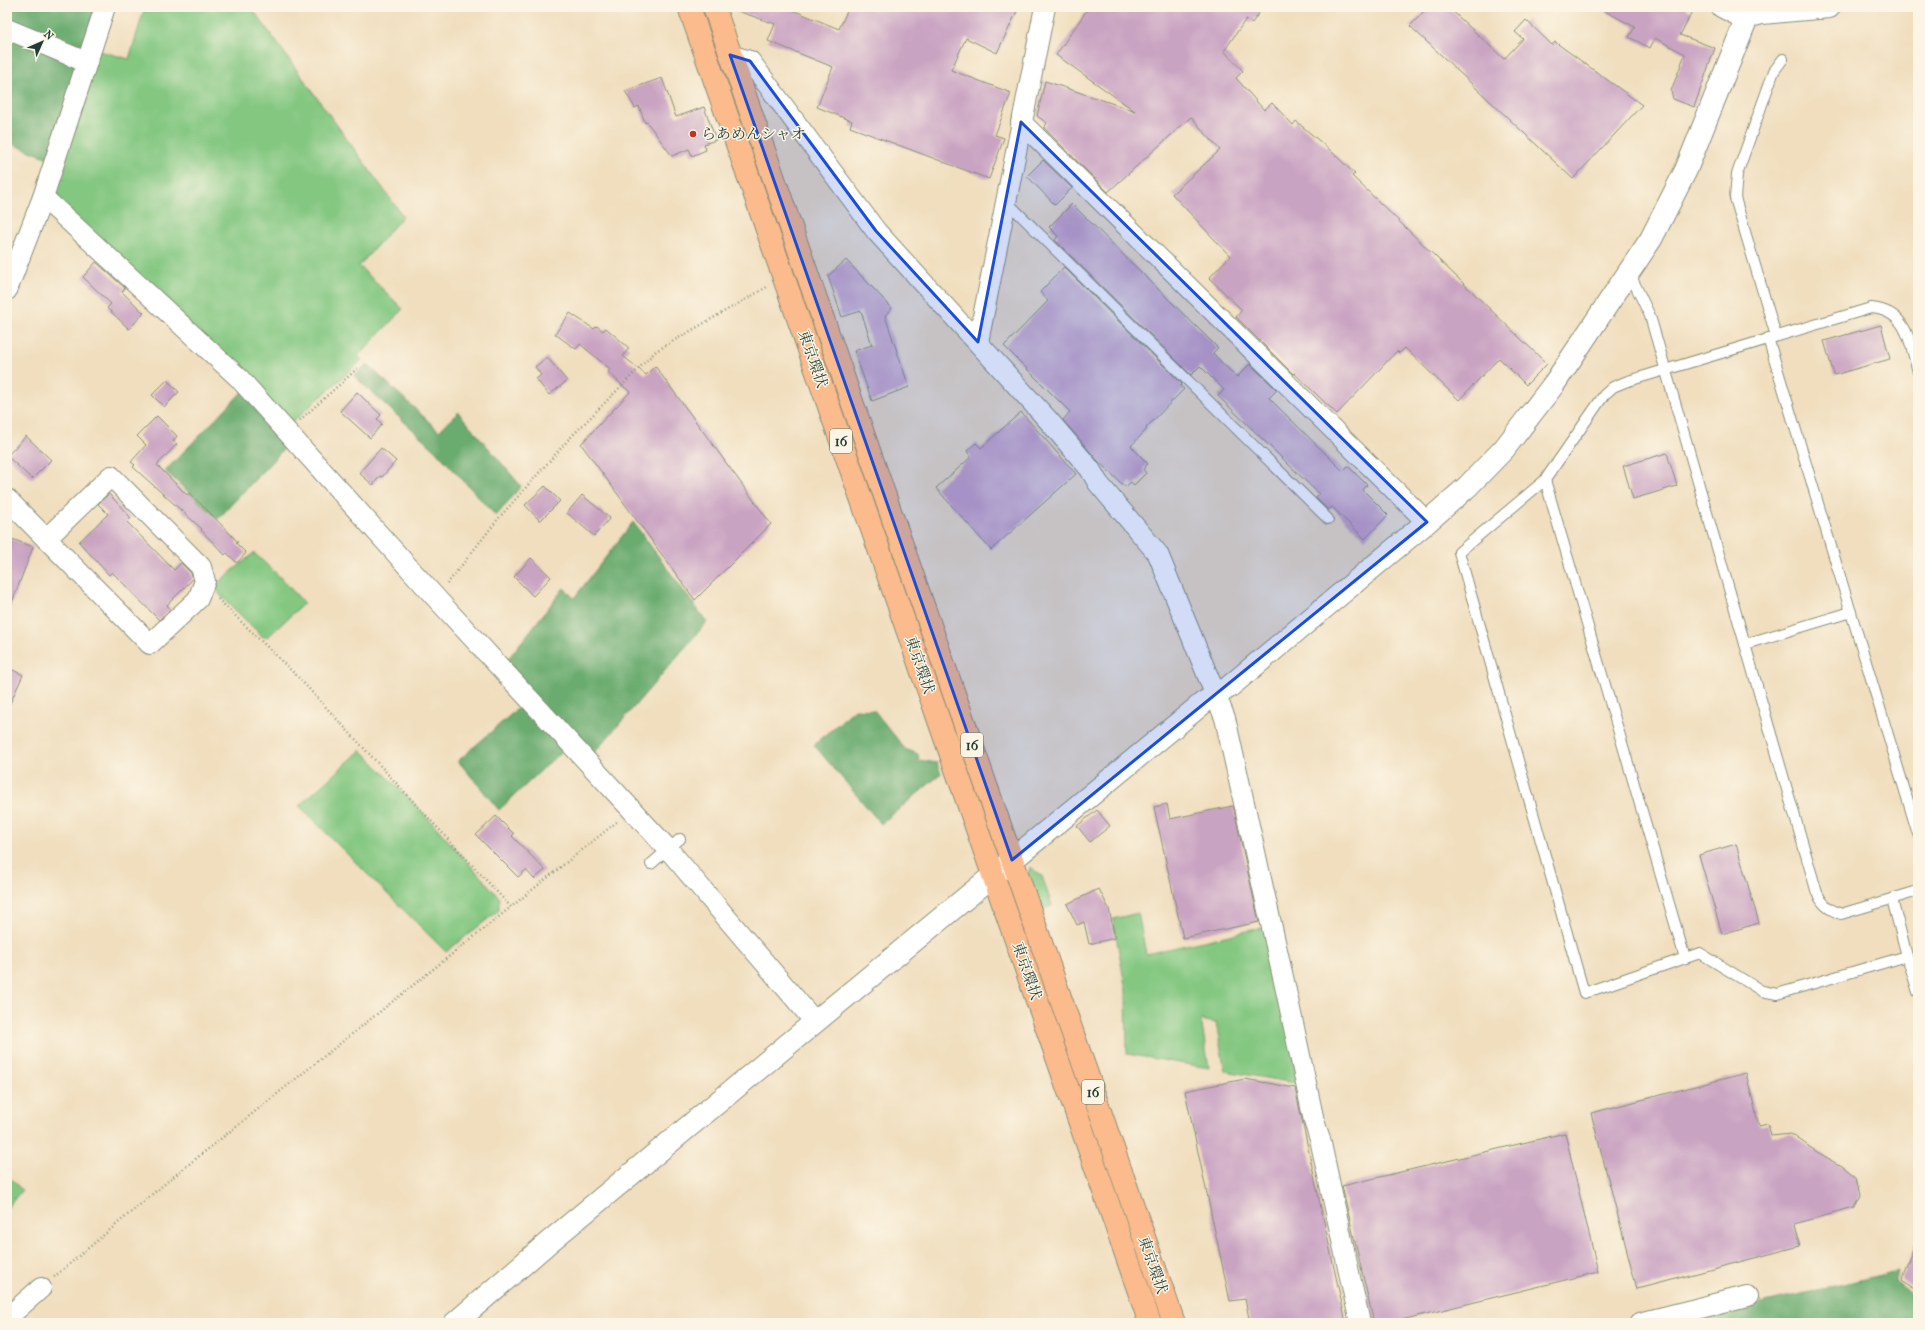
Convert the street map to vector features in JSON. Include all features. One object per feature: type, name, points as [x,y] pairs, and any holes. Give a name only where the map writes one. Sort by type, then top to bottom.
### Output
[{"type":"highway","name":"東京環状","points":[[689,7],[1150,1323]]},
{"type":"highway","name":"東京環状","points":[[714,7],[1174,1323]]},
{"type":"street","points":[[7,290],[43,197],[105,7]]},
{"type":"street","points":[[978,342],[1045,7]]},
{"type":"street","points":[[1721,7],[1746,20]]},
{"type":"street","points":[[455,1323],[549,1242],[1012,860],[1204,703],[1230,687],[1467,487],[1504,449],[1554,384],[1652,239],[1686,170],[1746,20],[1751,16],[1762,13],[1829,7]]},
{"type":"street","points":[[7,29],[86,62]]},
{"type":"street","points":[[730,55],[750,60],[876,231],[1049,421],[1090,469],[1098,482],[1158,554],[1217,695],[1225,718],[1260,869],[1314,1121],[1320,1139],[1360,1323]]},
{"type":"street","points":[[1021,122],[1427,522]]},
{"type":"street","points":[[43,197],[239,378],[436,598],[631,810],[674,844],[815,1022]]},
{"type":"street","points":[[7,499],[46,539],[150,644],[198,598],[205,581],[205,575],[201,568],[111,476],[46,539]]},
{"type":"street","points":[[7,1318],[42,1288]]},
{"type":"street","points":[[1640,1323],[1746,1296]]},
{"type":"lane","points":[[1783,59],[1774,71],[1737,174],[1735,198],[1772,337],[1851,612],[1918,834]]},
{"type":"lane","points":[[1006,202],[1328,519]]},
{"type":"lane","points":[[1629,272],[1650,316],[1817,893],[1822,904],[1830,910],[1841,914],[1918,891]]},
{"type":"lane","points":[[1907,956],[1776,994],[1762,991],[1700,953],[1584,993],[1459,552],[1546,480],[1604,395],[1613,387],[1625,382],[1665,368],[1871,308],[1880,309],[1900,319],[1906,331],[1918,372]]},
{"type":"lane","points":[[1546,480],[1685,958]]},
{"type":"lane","points":[[1745,644],[1851,612]]},
{"type":"lane","points":[[651,864],[674,844]]},
{"type":"lane","points":[[1892,899],[1918,992]]},
{"type":"path","points":[[436,598],[498,519],[568,440],[656,351],[784,277]]},
{"type":"path","points":[[287,431],[358,367]]},
{"type":"path","points":[[203,585],[297,676],[511,907]]},
{"type":"path","points":[[42,1288],[168,1181],[631,810]]},
{"type":"highlighted area","points":[[730,55],[750,61],[876,231],[978,342],[1021,122],[1427,522],[1012,860]]},
{"type":"green space","points":[[7,7],[100,7],[83,57],[7,25]]},
{"type":"green space","points":[[145,7],[251,7],[403,216],[359,266],[403,309],[358,356],[362,360],[289,425],[51,195],[96,50],[129,59]]},
{"type":"green space","points":[[7,33],[81,64],[48,158],[7,142]]},
{"type":"green space","points":[[367,364],[439,431],[458,412],[521,486],[496,516],[435,450],[354,376]]},
{"type":"green space","points":[[243,391],[290,442],[218,519],[165,471]]},
{"type":"green space","points":[[633,522],[707,622],[589,759],[503,665],[564,588],[574,598]]},
{"type":"green space","points":[[254,553],[281,578],[304,603],[269,636],[263,637],[220,595],[215,585]]},
{"type":"green space","points":[[525,702],[564,749],[499,810],[458,761]]},
{"type":"green space","points":[[855,709],[874,710],[905,749],[918,754],[919,760],[937,763],[941,774],[881,824],[814,745]]},
{"type":"green space","points":[[361,750],[427,817],[499,897],[499,910],[446,952],[299,806]]},
{"type":"green space","points":[[1030,867],[1042,876],[1052,906],[1040,910],[1028,874]]},
{"type":"green space","points":[[1138,913],[1146,954],[1265,927],[1300,1084],[1225,1071],[1216,1023],[1201,1020],[1209,1068],[1127,1054],[1126,991],[1113,919]]},
{"type":"green space","points":[[7,1175],[22,1190],[7,1208]]},
{"type":"green space","points":[[1897,1271],[1895,1282],[1918,1300],[1918,1323],[1682,1323]]},
{"type":"building","points":[[732,7],[785,7],[839,29],[849,7],[1019,7],[997,53],[966,38],[951,70],[1011,93],[995,135],[1004,138],[989,179],[850,127],[852,121],[817,107],[833,67],[768,41],[775,24],[732,9]]},
{"type":"building","points":[[1089,7],[1263,7],[1252,23],[1246,19],[1224,51],[1243,71],[1236,78],[1264,110],[1272,103],[1293,125],[1296,121],[1331,151],[1355,174],[1352,176],[1547,364],[1526,385],[1499,358],[1459,400],[1405,348],[1399,353],[1397,351],[1337,414],[1294,373],[1293,374],[1236,317],[1242,310],[1209,278],[1230,256],[1172,194],[1220,150],[1191,117],[1108,192],[1044,128],[1047,123],[1037,116],[1045,81],[1135,111],[1056,55]]},
{"type":"building","points":[[1428,7],[1448,7],[1504,59],[1523,39],[1515,32],[1526,20],[1552,45],[1555,42],[1642,105],[1573,179],[1410,26]]},
{"type":"building","points":[[1597,7],[1683,7],[1692,12],[1680,35],[1715,48],[1694,107],[1673,99],[1671,91],[1685,54],[1655,38],[1650,48],[1629,37],[1635,27]]},
{"type":"building","points":[[662,78],[676,117],[704,107],[716,140],[704,144],[706,150],[692,156],[689,149],[672,156],[647,122],[645,123],[639,106],[635,108],[625,91]]},
{"type":"building","points":[[1043,160],[1072,188],[1055,205],[1027,176]]},
{"type":"building","points":[[1072,204],[1218,348],[1213,353],[1225,366],[1237,377],[1250,364],[1277,390],[1269,398],[1343,471],[1348,466],[1367,485],[1363,490],[1388,515],[1365,539],[1332,507],[1328,510],[1316,498],[1319,494],[1218,396],[1224,390],[1200,366],[1191,375],[1055,240],[1058,236],[1049,227]]},
{"type":"building","points":[[846,260],[892,308],[885,316],[909,387],[872,401],[854,351],[872,345],[861,311],[842,317],[828,276]]},
{"type":"building","points":[[96,262],[125,288],[122,292],[144,313],[129,329],[107,308],[111,304],[83,277]]},
{"type":"building","points":[[1064,267],[1182,384],[1180,386],[1184,389],[1146,428],[1147,429],[1131,446],[1148,464],[1143,469],[1146,473],[1134,485],[1131,482],[1125,487],[1097,460],[1063,420],[1070,412],[1004,346],[1048,301],[1040,292]]},
{"type":"building","points":[[570,313],[594,329],[597,326],[603,331],[606,328],[629,348],[623,356],[646,375],[655,366],[771,524],[695,600],[581,444],[630,392],[608,372],[610,369],[580,344],[576,349],[555,334]]},
{"type":"building","points":[[1881,325],[1890,359],[1834,375],[1824,341]]},
{"type":"building","points":[[547,357],[567,381],[549,395],[536,379],[541,375],[535,367]]},
{"type":"building","points":[[167,380],[179,392],[164,407],[152,395]]},
{"type":"building","points":[[357,392],[381,415],[377,419],[382,424],[370,438],[340,411]]},
{"type":"building","points":[[1021,412],[1076,474],[991,550],[936,488],[971,457],[967,451],[976,443],[981,448]]},
{"type":"building","points":[[157,416],[177,436],[173,441],[177,444],[157,465],[187,495],[189,493],[208,511],[238,542],[236,543],[246,553],[237,563],[227,553],[225,555],[201,530],[202,529],[133,467],[135,465],[131,462],[146,445],[137,436]]},
{"type":"building","points":[[26,436],[51,460],[32,479],[7,456]]},
{"type":"building","points":[[381,448],[396,461],[373,485],[359,473]]},
{"type":"building","points":[[1667,453],[1677,486],[1633,499],[1623,466]]},
{"type":"building","points":[[545,486],[560,501],[540,521],[525,505]]},
{"type":"building","points":[[109,494],[131,518],[127,522],[174,570],[181,563],[191,573],[193,579],[167,605],[170,609],[159,620],[112,572],[109,575],[79,542],[108,514],[98,504]]},
{"type":"building","points":[[582,495],[610,518],[594,536],[567,513]]},
{"type":"building","points":[[7,537],[33,547],[8,613],[7,612]]},
{"type":"building","points":[[531,558],[551,577],[533,596],[514,577]]},
{"type":"building","points":[[7,667],[23,675],[7,710]]},
{"type":"building","points":[[1167,804],[1170,819],[1233,806],[1259,922],[1183,938],[1154,807]]},
{"type":"building","points":[[1097,810],[1110,826],[1090,842],[1077,826]]},
{"type":"building","points":[[496,816],[514,834],[512,836],[545,870],[534,879],[526,870],[518,877],[476,835]]},
{"type":"building","points":[[1736,844],[1759,923],[1722,934],[1699,855]]},
{"type":"building","points":[[1099,889],[1109,909],[1115,938],[1089,944],[1084,922],[1077,925],[1067,904]]},
{"type":"building","points":[[1746,1073],[1759,1126],[1768,1124],[1771,1136],[1791,1134],[1817,1152],[1842,1166],[1856,1177],[1860,1196],[1854,1208],[1794,1224],[1800,1246],[1637,1289],[1591,1113]]},
{"type":"building","points":[[1245,1079],[1295,1088],[1346,1323],[1250,1323],[1245,1299],[1230,1301],[1185,1091]]},
{"type":"building","points":[[1565,1133],[1598,1272],[1389,1323],[1374,1323],[1342,1186]]},
{"type":"building","points":[[1917,1240],[1918,1241],[1918,1291],[1901,1280]]},
{"type":"place","name":"らあめんシャオ","points":[[693,134]]}]
